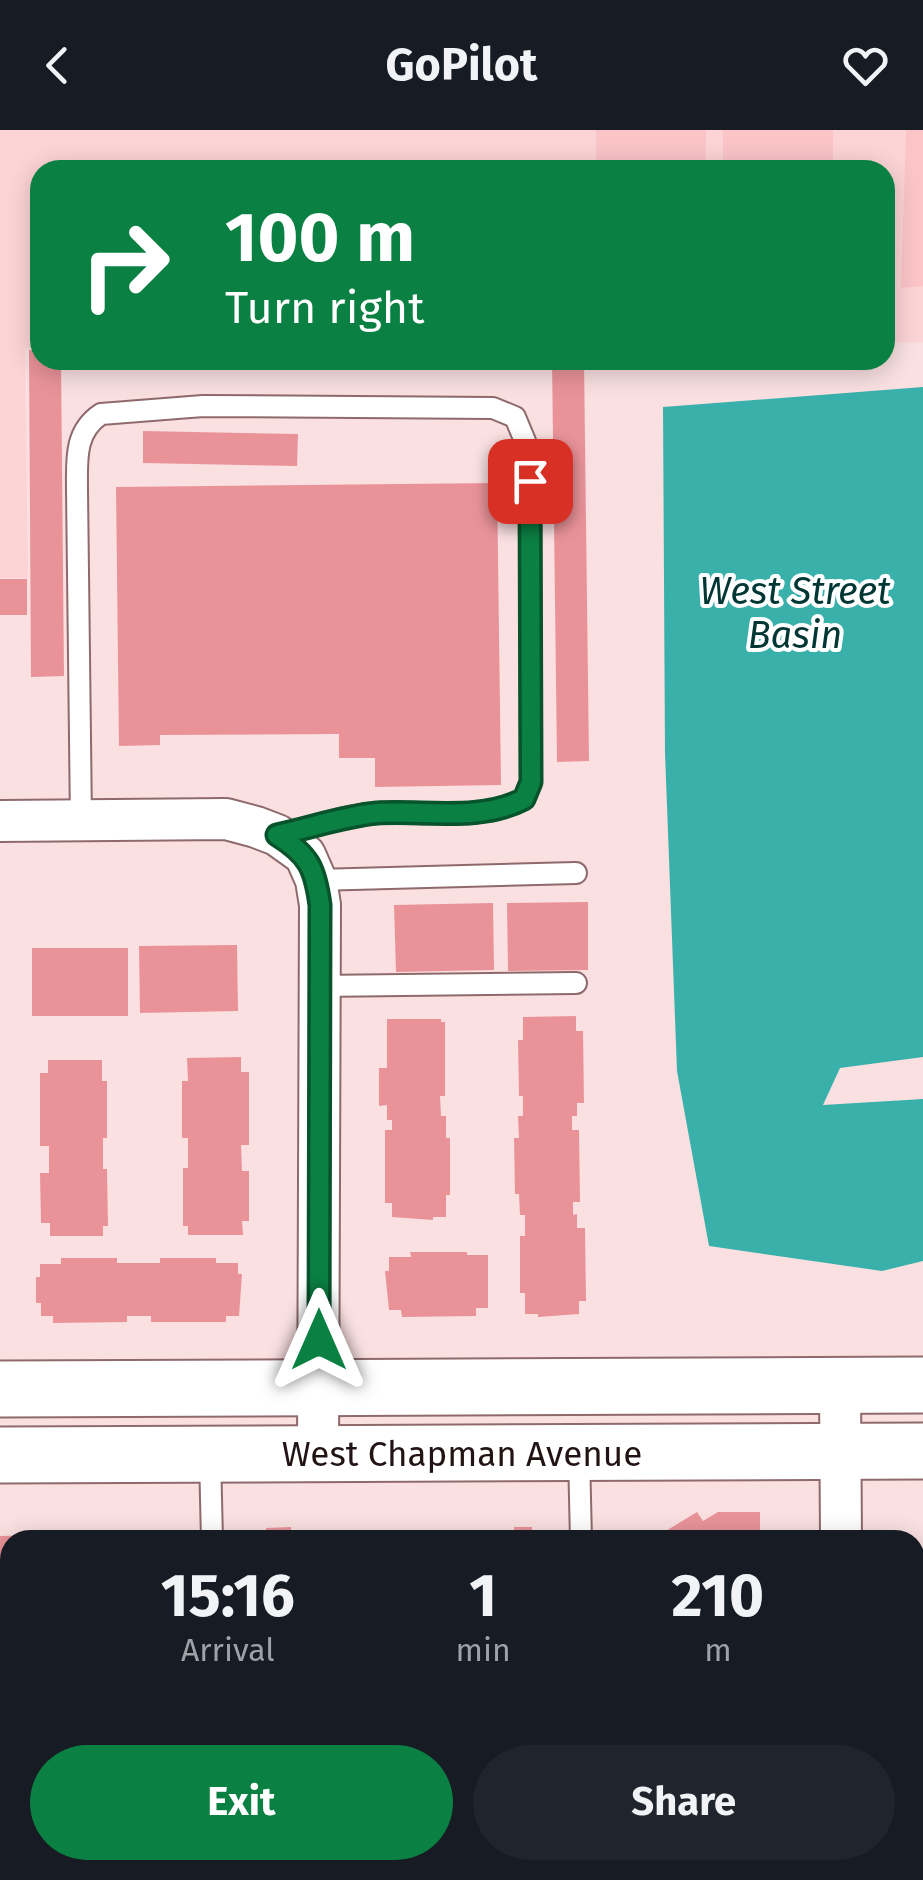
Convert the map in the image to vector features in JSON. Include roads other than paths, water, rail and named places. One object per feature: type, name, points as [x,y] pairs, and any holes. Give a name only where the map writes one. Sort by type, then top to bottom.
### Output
[{"type":"main road","name":"West Chapman Avenue","points":[[0,1390],[923,1385]]},
{"type":"main road","name":"West Chapman Avenue","points":[[0,1455],[923,1451]]},
{"type":"street","points":[[0,821],[226,820],[277,835],[305,855],[316,880],[320,905],[318,1453]]},
{"type":"street","points":[[840,1386],[841,1530]]},
{"type":"lane","points":[[81,821],[77,490],[78,448],[88,423],[101,414],[130,410],[221,406],[493,408],[515,417],[525,441],[530,481],[531,782],[524,799],[507,808],[484,812],[374,814],[277,835]]},
{"type":"lane","points":[[316,880],[576,873]]},
{"type":"lane","points":[[318,986],[576,984]]},
{"type":"lane","points":[[210,1454],[212,1530]]},
{"type":"lane","points":[[579,1454],[581,1530]]},
{"type":"water","name":"West Street Basin","points":[[923,387],[923,1057],[840,1068],[823,1105],[923,1099],[923,1261],[882,1271],[709,1246],[677,1071],[665,753],[663,407]]}]
